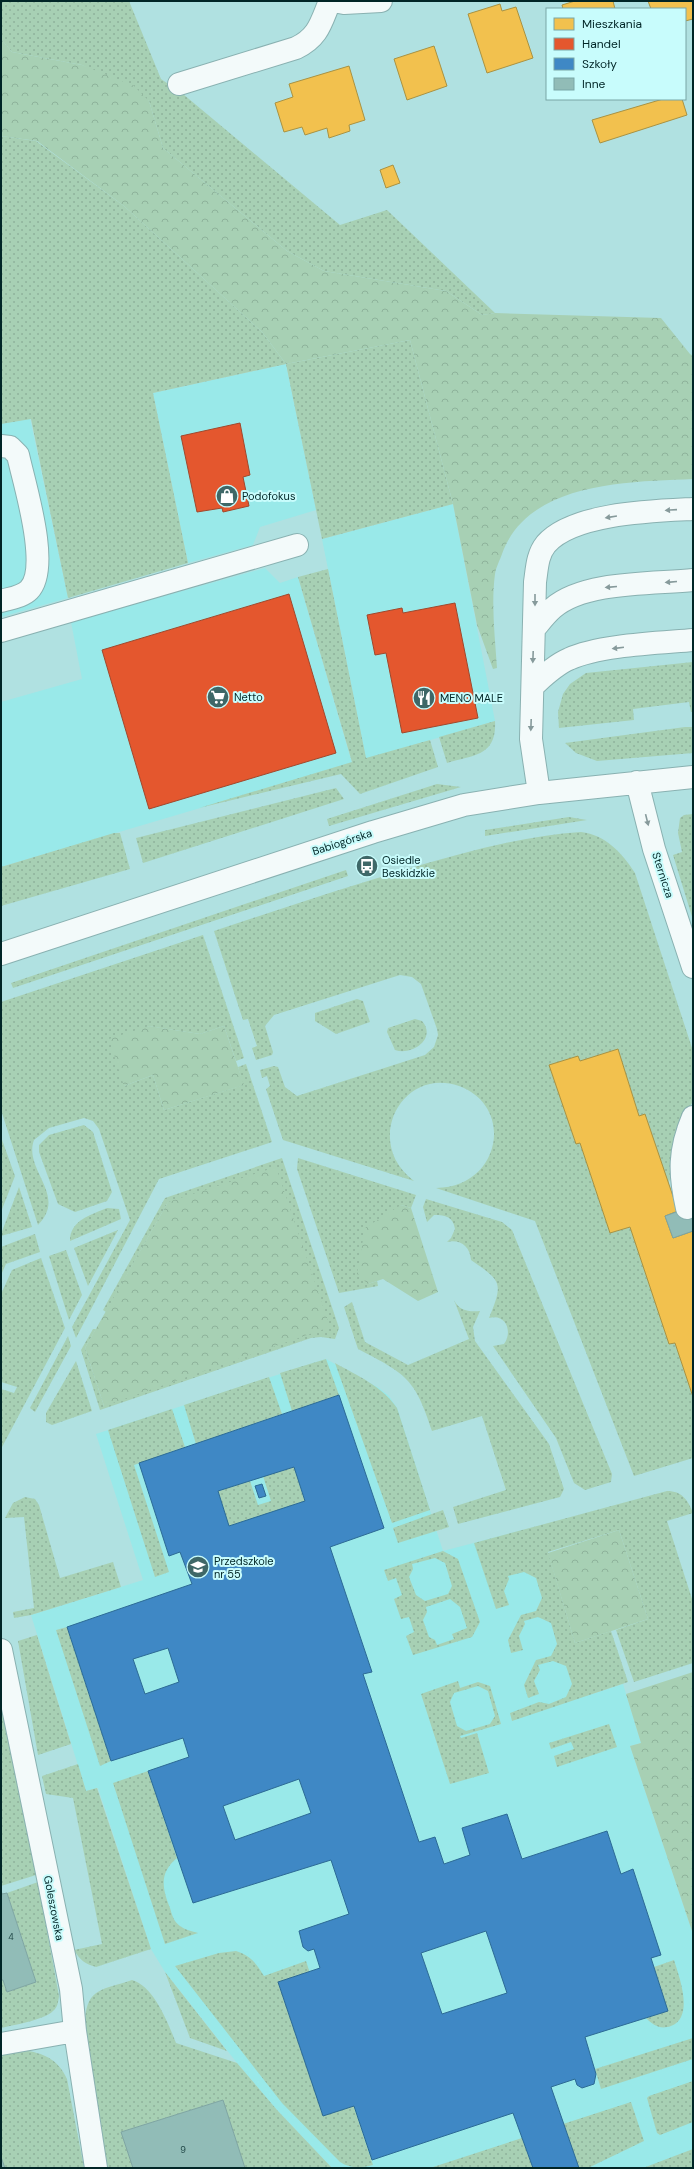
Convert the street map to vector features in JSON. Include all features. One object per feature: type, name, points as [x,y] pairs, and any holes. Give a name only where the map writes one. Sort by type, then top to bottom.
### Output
[{"type":"street","points":[[179,84],[296,48],[309,42],[317,31],[332,1],[363,3],[381,1]]},
{"type":"street","points":[[1,446],[10,448],[18,455],[35,532],[38,566],[35,580],[30,589],[22,595],[1,601]]},
{"type":"street","points":[[539,793],[531,739],[535,582],[538,558],[546,544],[562,531],[587,521],[649,512],[693,509]]},
{"type":"street","points":[[1,631],[297,545]]},
{"type":"street","points":[[534,629],[553,608],[575,594],[600,588],[693,580]]},
{"type":"street","points":[[532,686],[551,669],[570,658],[590,651],[693,640]]},
{"type":"street","name":"Babiogórska","points":[[1,954],[373,832],[464,805],[539,793],[693,777]]},
{"type":"street","name":"Sternicza","points":[[638,782],[654,849],[693,967]]},
{"type":"street","points":[[687,1208],[682,1181],[681,1153],[684,1138],[693,1117]]},
{"type":"street","name":"Goleszowska","points":[[1,1650],[6,1701],[70,1989],[96,2168]]},
{"type":"street","points":[[1,2044],[75,2031]]},
{"type":"shaded area","points":[[286,364],[316,510],[260,527],[253,545],[188,563],[153,393]]},
{"type":"shaded area","points":[[30,418],[68,598],[1,617],[1,424]]},
{"type":"shaded area","points":[[453,504],[495,721],[366,759],[322,539]]},
{"type":"shaded area","points":[[265,568],[280,583],[298,577],[352,763],[1,867],[1,702],[82,679],[71,622]]},
{"type":"shaded area","points":[[326,1359],[379,1388],[389,1396],[397,1408],[443,1551],[531,1528],[586,1696],[623,1684],[641,1743],[630,1746],[693,1934],[693,2168],[332,2168],[277,2110],[237,2063],[165,1972],[151,1949],[98,1788],[86,1791],[31,1615],[143,1580],[96,1434]]},
{"type":"green space","points":[[1,1],[129,1],[161,79],[183,94],[340,225],[387,210],[495,313],[482,315],[446,291],[324,271],[287,251],[163,148],[149,101],[82,65],[12,52],[1,39]]},
{"type":"green space","points":[[1,39],[12,52],[82,65],[134,86],[149,101],[163,148],[287,251],[324,271],[446,291],[482,315],[495,313],[661,318],[693,356],[693,479],[640,482],[583,490],[557,499],[534,512],[515,530],[502,554],[496,571],[493,609],[497,668],[493,669],[477,625],[453,504],[410,340],[286,364],[262,332],[124,206],[37,141],[1,136]]},
{"type":"green space","points":[[1,136],[36,141],[124,206],[262,332],[286,364],[153,393],[188,563],[68,598],[31,419],[1,424]]},
{"type":"green space","points":[[410,340],[453,504],[322,539],[286,364]]},
{"type":"green space","points":[[328,569],[366,758],[430,740],[438,767],[360,794],[341,774],[199,808],[352,762],[298,577]]},
{"type":"green space","points":[[693,662],[693,712],[691,712],[689,702],[633,709],[634,720],[559,728],[558,712],[563,694],[570,684],[586,673]]},
{"type":"green space","points":[[495,721],[495,733],[488,748],[475,755],[447,763],[439,737]]},
{"type":"green space","points":[[693,727],[693,753],[597,761],[576,753],[565,743]]},
{"type":"green space","points":[[437,784],[461,787],[329,826],[327,819]]},
{"type":"green space","points":[[336,788],[344,799],[143,863],[136,838]]},
{"type":"green space","points":[[693,814],[693,920],[673,855],[682,852],[678,833],[680,818],[684,815]]},
{"type":"green space","points":[[569,817],[587,820],[485,836],[485,830]]},
{"type":"green space","points":[[581,832],[606,841],[619,852],[635,873],[693,1051],[693,1101],[675,1135],[672,1146],[673,1175],[668,1183],[645,1114],[639,1116],[618,1049],[580,1061],[578,1056],[549,1065],[576,1144],[580,1143],[610,1233],[630,1227],[669,1344],[675,1343],[693,1397],[693,1458],[634,1476],[535,1221],[436,1188],[458,1184],[475,1175],[486,1161],[493,1145],[494,1128],[488,1111],[477,1096],[459,1086],[439,1083],[421,1087],[406,1097],[396,1111],[390,1129],[391,1147],[399,1165],[414,1181],[283,1140],[266,1089],[270,1086],[267,1076],[262,1078],[260,1070],[274,1066],[278,1067],[285,1087],[297,1096],[425,1055],[434,1047],[438,1035],[421,984],[412,977],[400,975],[274,1015],[265,1026],[273,1052],[272,1055],[256,1060],[252,1048],[257,1046],[248,1019],[243,1020],[214,931],[285,907],[448,857],[514,841]]},
{"type":"green space","points":[[114,833],[120,833],[130,869],[1,906],[1,867]]},
{"type":"green space","points":[[346,870],[348,876],[13,988],[11,983]]},
{"type":"green space","points":[[203,935],[244,1058],[236,1061],[224,1026],[200,1034],[148,1026],[124,1086],[153,1075],[164,1110],[243,1085],[238,1067],[246,1064],[272,1142],[159,1179],[76,1338],[72,1327],[130,1220],[99,1129],[93,1121],[84,1118],[49,1128],[34,1140],[32,1151],[34,1162],[47,1193],[48,1203],[46,1214],[38,1225],[1,1110],[1,1002]]},
{"type":"green space","points":[[357,999],[363,1001],[370,1022],[336,1034],[315,1021],[315,1013]]},
{"type":"green space","points":[[415,1019],[422,1021],[426,1027],[427,1034],[425,1039],[415,1048],[402,1051],[395,1050],[387,1032],[388,1028]]},
{"type":"green space","points":[[149,1026],[200,1034],[224,1026],[244,1085],[164,1110],[153,1075],[124,1086],[109,1039]]},
{"type":"green space","points":[[84,1125],[93,1132],[112,1192],[107,1201],[75,1212],[58,1204],[39,1152],[39,1145],[49,1135]]},
{"type":"green space","points":[[1,1137],[15,1176],[1,1212]]},
{"type":"green space","points":[[282,1158],[339,1328],[335,1339],[321,1337],[311,1338],[100,1410],[81,1350],[93,1329],[96,1329],[85,1348],[104,1406],[168,1202],[106,1312],[103,1310],[165,1198]]},
{"type":"green space","points":[[298,1158],[416,1195],[411,1208],[401,1205],[368,1284],[377,1281],[378,1286],[339,1293],[297,1169]]},
{"type":"green space","points":[[276,1167],[330,1327],[104,1406],[85,1348],[168,1202]]},
{"type":"green space","points":[[19,1187],[32,1227],[1,1236],[1,1234]]},
{"type":"green space","points":[[426,1199],[502,1222],[512,1230],[612,1474],[611,1482],[585,1490],[574,1483],[556,1438],[493,1346],[504,1344],[508,1334],[508,1329],[504,1321],[495,1317],[489,1318],[497,1297],[497,1283],[489,1273],[471,1260],[469,1251],[464,1245],[452,1241],[447,1242],[451,1238],[455,1229],[451,1219],[445,1216],[434,1215],[427,1222],[423,1207]]},
{"type":"green space","points":[[401,1205],[411,1208],[438,1292],[418,1301],[383,1279],[368,1284],[357,1274],[365,1228]]},
{"type":"green space","points":[[107,1208],[119,1209],[121,1219],[70,1241],[71,1234],[77,1223],[88,1216]]},
{"type":"green space","points":[[118,1230],[88,1286],[74,1248]]},
{"type":"green space","points":[[35,1234],[40,1252],[6,1264],[1,1275],[1,1247]]},
{"type":"green space","points":[[66,1250],[82,1295],[69,1320],[49,1256]]},
{"type":"green space","points":[[41,1258],[65,1328],[1,1449],[1,1389],[14,1393],[17,1387],[1,1382],[1,1294],[12,1270]]},
{"type":"green space","points":[[454,1300],[462,1309],[480,1311],[473,1327],[475,1341],[549,1444],[564,1489],[560,1497],[458,1524],[453,1507],[506,1490],[482,1416],[432,1431],[420,1399],[414,1388],[407,1380],[387,1365],[358,1349],[344,1307],[352,1302],[365,1342],[408,1365],[469,1339]]},
{"type":"green space","points":[[68,1336],[71,1346],[35,1412],[30,1408]]},
{"type":"green space","points":[[326,1359],[339,1395],[292,1411],[280,1373]]},
{"type":"green space","points":[[76,1361],[92,1411],[52,1425],[46,1422],[46,1413]]},
{"type":"green space","points":[[335,1363],[361,1377],[377,1388],[391,1400],[397,1408],[430,1510],[392,1523]]},
{"type":"green space","points":[[269,1377],[282,1414],[196,1444],[184,1405]]},
{"type":"green space","points":[[172,1409],[185,1447],[134,1465],[169,1572],[155,1577],[108,1430]]},
{"type":"green space","points":[[294,1467],[305,1501],[229,1526],[218,1491],[250,1481],[258,1505],[271,1501],[263,1476]]},
{"type":"green space","points":[[667,1491],[672,1491],[684,1497],[693,1513],[667,1521],[693,1602],[693,1663],[634,1682],[616,1630],[648,1619],[619,1530],[548,1552],[575,1643],[611,1631],[628,1682],[512,1721],[510,1713],[539,1702],[549,1704],[566,1697],[572,1684],[566,1666],[553,1661],[538,1665],[540,1670],[534,1681],[539,1694],[528,1698],[524,1685],[536,1660],[551,1656],[557,1644],[551,1623],[538,1617],[524,1621],[525,1624],[519,1636],[523,1650],[511,1653],[508,1640],[521,1615],[536,1611],[542,1598],[536,1578],[524,1572],[508,1576],[509,1579],[504,1591],[509,1605],[496,1609],[474,1543]]},
{"type":"green space","points":[[25,1497],[35,1499],[39,1505],[60,1578],[113,1562],[121,1587],[31,1615],[14,1618],[13,1612],[34,1608],[24,1517],[5,1518],[13,1503]]},
{"type":"green space","points":[[443,1510],[449,1527],[398,1543],[393,1528]]},
{"type":"green space","points":[[619,1530],[648,1619],[575,1643],[548,1553]]},
{"type":"green space","points":[[443,1551],[458,1559],[480,1622],[472,1637],[413,1655],[406,1636],[414,1632],[409,1617],[401,1619],[394,1599],[402,1595],[396,1578],[388,1581],[384,1570]],"holes":[[[435,1558],[445,1563],[452,1586],[448,1594],[425,1601],[416,1595],[409,1577],[413,1569],[412,1564]],[[450,1599],[460,1607],[467,1628],[452,1634],[454,1639],[437,1645],[435,1640],[429,1637],[423,1620],[427,1612],[426,1607]]]},
{"type":"green space","points":[[67,1627],[111,1761],[100,1766],[56,1630]]},
{"type":"green space","points":[[37,1635],[71,1744],[38,1755],[18,1641]]},
{"type":"green space","points":[[693,1672],[693,1934],[630,1746],[641,1743],[626,1694]]},
{"type":"green space","points":[[458,1681],[460,1688],[478,1682],[490,1686],[501,1724],[460,1736],[461,1738],[477,1733],[489,1773],[450,1784],[421,1694]],"holes":[[[478,1686],[488,1691],[495,1716],[490,1724],[466,1731],[457,1726],[450,1702],[454,1693]]]},
{"type":"green space","points":[[5,1708],[19,1775],[36,1875],[1,1886],[1,1709]]},
{"type":"green space","points":[[609,1724],[617,1747],[557,1767],[554,1756],[574,1749],[571,1742],[551,1749],[549,1743]]},
{"type":"green space","points":[[78,1764],[86,1791],[97,1788],[151,1949],[96,1967],[83,1961],[74,1950],[102,1944],[73,1798],[46,1794],[42,1776]]},
{"type":"green space","points":[[148,1771],[177,1858],[167,1869],[165,1875],[164,1887],[167,1901],[176,1922],[184,1928],[198,1933],[165,1944],[113,1783]]},
{"type":"green space","points":[[38,1882],[59,1996],[58,2004],[53,2011],[43,2017],[1,2028],[1,1980],[3,1980],[7,1992],[36,1982],[7,1893]]},
{"type":"green space","points":[[236,1951],[253,1960],[264,1976],[306,1961],[373,2165],[356,2167],[348,2166],[340,2162],[282,2103],[175,1966],[219,1953]]},
{"type":"green space","points":[[674,1960],[682,1987],[684,2006],[682,2015],[678,2021],[671,2026],[660,2027],[654,2025],[646,2018],[668,2011],[654,1967]]},
{"type":"green space","points":[[165,1972],[227,2051],[190,2038]]},
{"type":"green space","points":[[132,1980],[140,1984],[153,1997],[164,2016],[176,2043],[237,2063],[277,2110],[332,2168],[245,2168],[223,2100],[121,2132],[133,2168],[108,2168],[101,2133],[85,2020],[86,2009],[93,1995],[99,1991]]},
{"type":"green space","points":[[693,2038],[693,2059],[601,2089],[595,2069]]},
{"type":"green space","points":[[28,2051],[41,2054],[51,2059],[60,2067],[67,2079],[84,2168],[5,2168],[1,2157],[1,2054]]},
{"type":"green space","points":[[693,2081],[693,2122],[660,2135],[657,2133],[647,2098]]},
{"type":"green space","points":[[631,2102],[644,2141],[588,2168],[579,2168],[563,2124]]},
{"type":"green space","points":[[522,2138],[533,2168],[430,2168]]},
{"type":"green space","points":[[693,2149],[693,2168],[643,2168]]},
{"type":"building: Mieszkania","points":[[575,1],[613,1],[615,8],[563,8],[562,5]]},
{"type":"building: Mieszkania","points":[[648,1],[693,1],[693,19],[686,21],[686,8],[651,8]]},
{"type":"building: Mieszkania","points":[[500,4],[502,11],[516,7],[533,58],[487,73],[468,14]]},
{"type":"building: Mieszkania","points":[[434,46],[447,86],[407,100],[394,59]]},
{"type":"building: Mieszkania","points":[[349,66],[365,120],[349,125],[350,131],[329,138],[327,128],[305,135],[302,127],[284,132],[275,103],[293,97],[289,84]]},
{"type":"building: Mieszkania","points":[[660,100],[682,100],[687,115],[600,143],[592,120]]},
{"type":"building: Mieszkania","points":[[393,165],[400,183],[386,188],[380,170]]},
{"type":"building: Mieszkania","points":[[618,1049],[639,1116],[645,1114],[678,1211],[665,1216],[673,1238],[693,1231],[693,1397],[675,1343],[669,1344],[630,1227],[610,1233],[580,1143],[576,1144],[549,1065],[578,1056],[580,1061]]},
{"type":"building: Handel","points":[[240,423],[250,475],[243,477],[249,506],[223,512],[222,508],[197,512],[181,436]]},
{"type":"building: Handel","name":"Netto","points":[[289,594],[336,753],[149,809],[102,650]]},
{"type":"building: Handel","points":[[455,603],[478,718],[402,733],[386,653],[375,655],[367,615],[402,608],[403,613]]},
{"type":"building: Szkoły","points":[[339,1395],[384,1528],[330,1547],[372,1672],[363,1674],[419,1842],[435,1837],[444,1864],[470,1855],[462,1828],[507,1814],[522,1859],[607,1831],[621,1874],[633,1869],[661,1955],[651,1958],[668,2011],[585,2037],[596,2074],[594,2084],[582,2088],[577,2085],[575,2079],[551,2087],[579,2168],[533,2168],[513,2113],[372,2160],[354,2106],[323,2116],[278,1982],[320,1968],[314,1949],[308,1951],[303,1947],[299,1931],[349,1914],[331,1860],[193,1903],[148,1771],[189,1757],[183,1738],[111,1761],[67,1627],[192,1584],[180,1552],[169,1556],[139,1463]],"holes":[[[294,1467],[305,1501],[229,1526],[218,1491]],[[168,1648],[179,1682],[145,1694],[133,1659]],[[299,1779],[311,1813],[235,1840],[223,1806]],[[486,1931],[507,1993],[442,2014],[421,1953]]]},
{"type":"building: Szkoły","points":[[262,1484],[266,1496],[259,1498],[255,1486]]},
{"type":"building: Inne","points":[[693,1206],[693,1231],[673,1238],[665,1216]]},
{"type":"building: Inne","points":[[1,1890],[2,1894],[7,1893],[36,1982],[7,1992],[3,1980],[1,1980]]},
{"type":"building: Inne","points":[[223,2100],[245,2168],[133,2168],[121,2132]]},
{"type":"building: Inne","points":[[1,2157],[5,2168],[1,2168]]},
{"type":"place","name":"Podofokus","points":[[227,496]]},
{"type":"place","name":"Netto","points":[[218,697]]},
{"type":"place","name":"MENO MALE","points":[[424,698]]},
{"type":"place","name":"Osiedle Beskidzkie","points":[[367,866]]},
{"type":"place","name":"Przedszkole nr 55","points":[[198,1567]]}]
